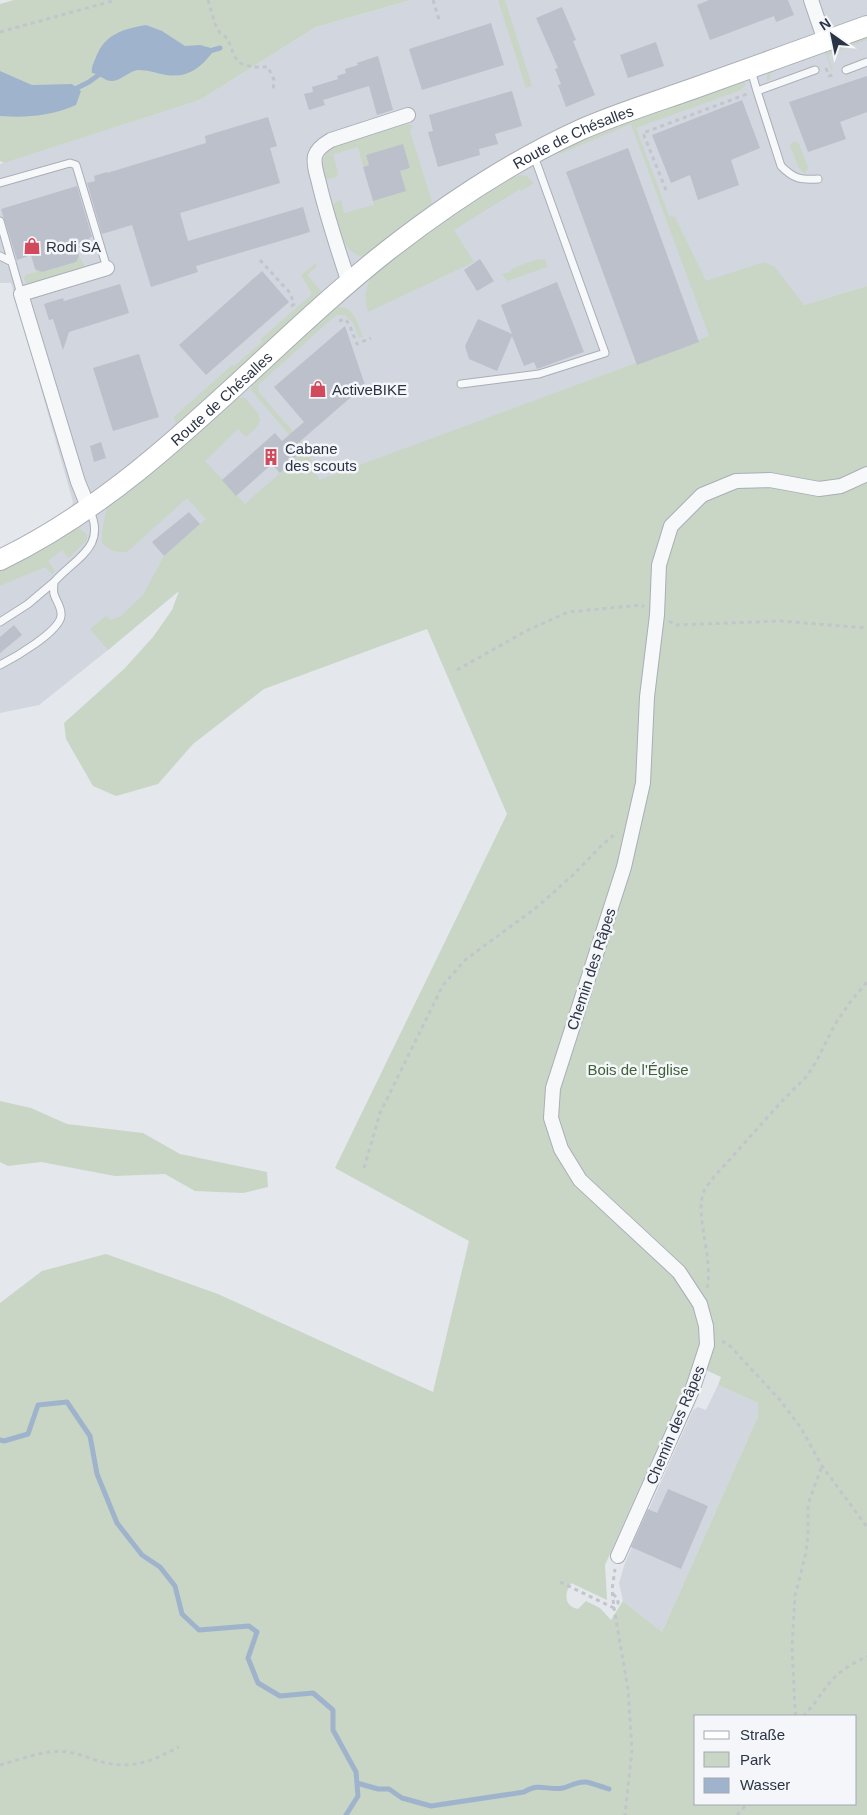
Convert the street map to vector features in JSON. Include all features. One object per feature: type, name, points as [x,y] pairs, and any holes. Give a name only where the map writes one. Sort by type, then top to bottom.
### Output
[{"type":"street","points":[[811,0],[825,41]]},
{"type":"street","name":"Route de Chésalles","points":[[0,560],[29,546],[89,509],[154,458],[349,283],[388,251],[446,207],[532,153],[582,129],[867,26]]},
{"type":"street","points":[[349,283],[321,190],[314,162],[316,153],[330,140],[408,115]]},
{"type":"street","points":[[89,509],[78,482],[21,294],[107,268]]},
{"type":"street","name":"Chemin des Râpes","points":[[618,1556],[694,1388],[707,1345],[706,1326],[700,1304],[679,1272],[580,1180],[561,1149],[551,1118],[553,1088],[624,867],[643,782],[647,697],[657,615],[659,565],[670,526],[702,495],[736,481],[770,480],[819,489],[841,486],[867,474]]},
{"type":"lane","points":[[846,70],[867,62]]},
{"type":"lane","points":[[750,68],[781,166],[790,174],[802,179],[818,178]]},
{"type":"lane","points":[[757,91],[815,70]]},
{"type":"lane","points":[[461,384],[539,374],[605,353],[532,153]]},
{"type":"lane","points":[[0,183],[70,163],[76,165],[107,268]]},
{"type":"lane","points":[[0,221],[21,294]]},
{"type":"lane","points":[[0,256],[12,262]]},
{"type":"lane","points":[[0,622],[28,604],[90,548],[94,536],[94,526],[89,509]]},
{"type":"lane","points":[[0,665],[39,641],[57,626],[61,617],[60,607],[54,593],[54,582]]},
{"type":"path","points":[[0,32],[116,0]]},
{"type":"path","points":[[208,0],[214,24],[231,44],[234,56],[244,66],[268,67],[274,80],[273,92]]},
{"type":"path","points":[[433,0],[440,23]]},
{"type":"path","points":[[666,190],[643,133],[757,91]]},
{"type":"path","points":[[260,260],[290,294],[294,304],[289,308]]},
{"type":"path","points":[[339,321],[344,319],[349,324],[357,344],[371,338]]},
{"type":"path","points":[[456,670],[526,630],[568,612],[642,605],[675,625],[780,621],[867,628]]},
{"type":"path","points":[[364,1168],[380,1113],[444,985],[465,960],[537,907],[574,874],[600,847],[626,825],[634,822]]},
{"type":"path","points":[[700,1304],[708,1286],[709,1274],[701,1208],[704,1191],[782,1100],[807,1076],[835,1024],[867,982]]},
{"type":"path","points":[[707,1336],[721,1340],[730,1346],[780,1400],[801,1428],[822,1466],[867,1527]]},
{"type":"path","points":[[796,1715],[792,1647],[795,1596],[806,1553],[808,1504],[822,1466]]},
{"type":"path","points":[[618,1556],[614,1574],[614,1608],[628,1689],[632,1750],[625,1815]]},
{"type":"path","points":[[560,1582],[614,1608]]},
{"type":"path","points":[[804,1715],[814,1705],[834,1677],[867,1656]]},
{"type":"path","points":[[0,1765],[35,1754],[68,1752],[106,1763],[134,1765],[155,1759],[179,1747]]},
{"type":"path","points":[[737,1815],[746,1805]]},
{"type":"shaded area","points":[[411,0],[867,0],[867,286],[804,305],[179,590],[39,705],[0,713],[0,560],[64,525],[73,502],[11,283],[0,283],[0,164],[200,100],[316,27]]},
{"type":"shaded area","points":[[718,1385],[758,1403],[758,1416],[662,1632],[623,1601],[619,1583],[625,1563],[693,1410],[698,1407],[706,1410]]},
{"type":"green space","points":[[14,0],[411,0],[316,27],[200,100],[4,163],[0,161],[0,4]]},
{"type":"green space","points":[[498,0],[505,0],[532,86],[526,88]]},
{"type":"green space","points":[[867,33],[867,40],[828,55],[833,71],[825,52],[775,71],[770,74],[771,79],[767,81],[767,74],[771,69]]},
{"type":"green space","name":"Bois de l'Église","points":[[742,81],[746,84],[741,90],[636,128],[669,216],[675,217],[706,281],[764,262],[775,267],[804,305],[867,286],[867,1815],[0,1815],[0,1303],[42,1271],[106,1254],[218,1294],[433,1392],[469,1241],[335,1168],[507,814],[427,629],[264,689],[193,744],[158,784],[116,796],[93,786],[66,739],[64,723],[124,669],[153,637],[172,610],[179,591],[108,650],[90,629],[106,616],[111,620],[121,616],[143,595],[164,556],[206,519],[187,498],[127,552],[119,552],[110,549],[102,543],[102,531],[107,507],[234,397],[245,398],[258,413],[260,421],[256,428],[246,437],[238,429],[205,461],[245,504],[288,466],[287,464],[302,450],[251,390],[251,382],[333,309],[340,307],[350,311],[363,337],[359,338],[353,323],[345,315],[336,315],[258,385],[259,392],[306,447],[319,480],[709,336],[631,124],[560,154],[558,150],[630,121]],"holes":[[[695,1365],[721,1377],[718,1385],[758,1403],[758,1416],[662,1632],[623,1601],[611,1620],[600,1608],[586,1601],[578,1609],[573,1607],[568,1602],[566,1595],[571,1583],[607,1600],[605,1565]]]},
{"type":"green space","points":[[408,124],[413,126],[410,131],[433,205],[363,257],[355,254],[345,243],[339,229],[333,205],[341,200],[344,213],[374,205],[373,201],[400,171],[410,168],[403,145],[363,167],[358,147],[333,154],[338,173],[337,177],[327,179],[322,167],[324,158],[332,149],[349,141]]},
{"type":"green space","points":[[794,141],[799,144],[808,167],[805,174],[799,168],[790,146]]},
{"type":"green space","points":[[521,175],[527,176],[534,183],[521,191],[520,189],[454,230],[474,262],[368,312],[366,293],[372,274],[456,211],[457,213],[462,208],[512,178]]},
{"type":"green space","points":[[79,256],[85,266],[82,270],[33,286],[24,280],[25,275],[36,272],[35,269],[42,272],[76,262]]},
{"type":"green space","points":[[538,259],[545,259],[547,267],[507,281],[502,274],[510,272],[513,268]]},
{"type":"green space","points":[[315,264],[317,266],[307,275],[322,294],[176,424],[174,417],[232,365],[234,366],[262,342],[261,339],[312,294],[301,275]]},
{"type":"green space","points":[[79,528],[87,535],[87,540],[69,558],[62,550],[48,561],[55,571],[52,574],[45,567],[0,586],[0,568],[73,529]]},
{"type":"green space","points":[[0,1101],[31,1108],[67,1124],[143,1133],[180,1154],[267,1172],[268,1187],[243,1193],[195,1191],[165,1174],[115,1176],[41,1162],[8,1166],[0,1162]]},
{"type":"water","points":[[146,25],[162,31],[185,46],[200,45],[211,48],[212,53],[198,68],[181,75],[174,76],[138,70],[110,81],[92,73],[93,65],[104,43],[122,31]]},
{"type":"water","points":[[0,71],[32,85],[72,84],[81,91],[76,105],[57,112],[19,117],[0,116]]},
{"type":"building","points":[[709,0],[788,0],[794,15],[776,22],[774,16],[710,40],[697,5]]},
{"type":"building","points":[[562,7],[576,40],[573,41],[595,95],[566,107],[558,85],[561,84],[555,69],[558,68],[536,18]]},
{"type":"building","points":[[491,23],[504,65],[422,90],[409,49]]},
{"type":"building","points":[[656,42],[664,66],[628,78],[620,55]]},
{"type":"building","points":[[378,56],[393,110],[377,115],[369,86],[323,100],[325,105],[309,110],[304,94],[313,92],[312,87],[338,79],[337,76],[346,73],[345,69]]},
{"type":"building","points":[[867,76],[867,112],[840,122],[846,139],[808,152],[789,102]]},
{"type":"building","points":[[512,91],[522,126],[495,134],[498,144],[479,149],[480,155],[438,167],[428,132],[433,131],[429,115]]},
{"type":"building","points":[[742,100],[760,148],[731,160],[739,185],[698,200],[690,175],[671,183],[652,135]]},
{"type":"building","points":[[268,117],[277,146],[270,148],[280,183],[180,213],[188,241],[303,207],[310,232],[196,266],[198,272],[151,287],[132,225],[102,234],[87,183],[95,181],[94,176],[206,143],[205,136]]},
{"type":"building","points":[[403,144],[410,168],[400,171],[406,191],[373,201],[363,167],[369,165],[366,155]]},
{"type":"building","points":[[628,148],[699,342],[637,365],[566,172]]},
{"type":"building","points":[[77,186],[92,237],[76,244],[79,256],[76,262],[42,272],[35,269],[31,255],[17,260],[1,209]]},
{"type":"building","points":[[480,259],[494,281],[477,291],[464,270]]},
{"type":"building","points":[[262,271],[289,302],[206,375],[179,345]]},
{"type":"building","points":[[557,282],[584,352],[537,369],[534,362],[524,366],[512,336],[497,371],[469,359],[465,346],[478,319],[512,334],[501,305]]},
{"type":"building","points":[[120,284],[129,313],[69,332],[63,350],[53,319],[49,320],[44,304],[63,298],[64,301]]},
{"type":"building","points":[[345,326],[365,385],[297,444],[302,450],[280,473],[272,464],[236,496],[222,480],[275,433],[282,441],[304,422],[274,387]]},
{"type":"building","points":[[139,354],[159,417],[113,431],[93,368]]},
{"type":"building","points":[[101,442],[106,458],[94,462],[90,446]]},
{"type":"building","points":[[189,512],[200,524],[164,556],[152,542]]},
{"type":"building","points":[[14,625],[22,635],[0,653],[0,637]]},
{"type":"building","points":[[668,1489],[708,1506],[681,1569],[631,1547],[648,1509],[657,1513]]},
{"type":"waterway","points":[[206,52],[220,48]]},
{"type":"waterway","points":[[73,90],[89,82],[104,71]]},
{"type":"waterway","points":[[0,1440],[4,1441],[28,1434],[38,1405],[67,1402],[90,1436],[97,1474],[117,1523],[142,1555],[160,1567],[175,1586],[182,1614],[199,1630],[249,1626],[257,1632],[248,1658],[258,1683],[280,1696],[313,1693],[333,1710],[333,1730],[356,1772],[358,1796],[346,1815]]},
{"type":"waterway","points":[[357,1783],[378,1789],[389,1789],[402,1798],[431,1806],[524,1792],[539,1787],[558,1789],[583,1782],[609,1789]]},
{"type":"place","name":"Rodi SA","points":[[32,246]]},
{"type":"place","name":"ActiveBIKE","points":[[318,389]]},
{"type":"place","name":"Cabane des scouts","points":[[271,457]]}]
